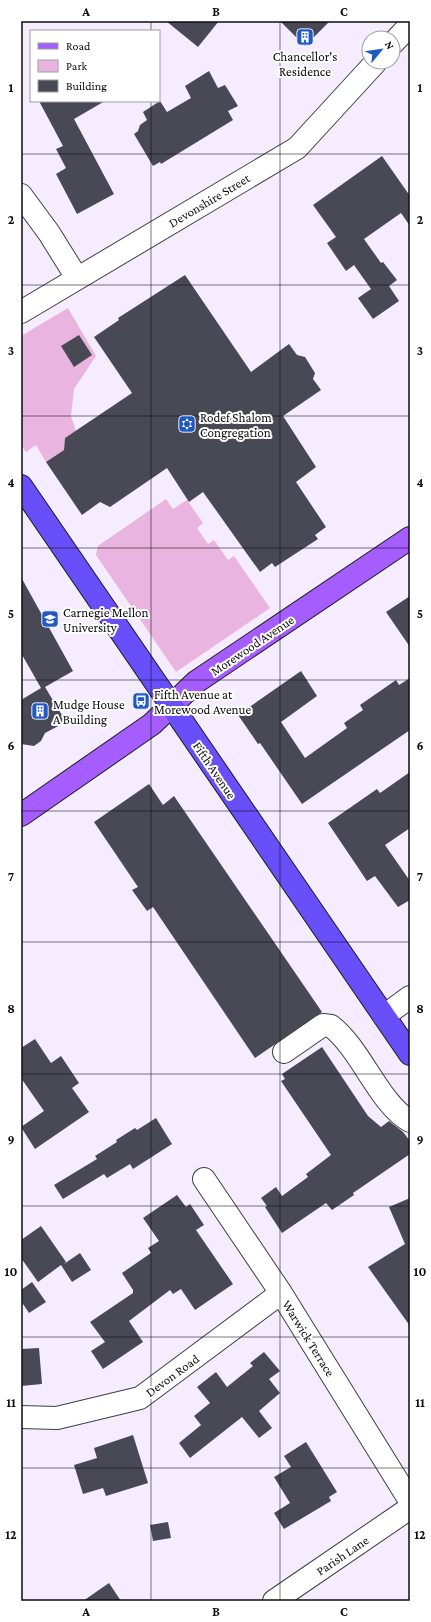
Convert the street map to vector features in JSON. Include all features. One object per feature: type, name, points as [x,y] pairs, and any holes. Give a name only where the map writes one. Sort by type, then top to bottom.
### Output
[{"type":"highway","name":"Fifth Avenue","points":[[21,486],[384,1016],[407,1044]]},
{"type":"main road","name":"Morewood Avenue","points":[[21,815],[152,724],[196,682],[410,538]]},
{"type":"street","name":"Devonshire Street","points":[[21,312],[297,148],[369,70]]},
{"type":"street","points":[[21,195],[49,232],[77,278]]},
{"type":"street","points":[[384,1016],[410,997]]},
{"type":"street","points":[[284,1052],[323,1025],[332,1026],[360,1060],[394,1109],[410,1121]]},
{"type":"street","name":"Warwick Terrace","points":[[204,1178],[281,1293],[410,1501]]},
{"type":"street","name":"Devon Road","points":[[21,1417],[57,1418],[140,1398],[281,1293]]},
{"type":"street","name":"Parish Lane","points":[[274,1601],[410,1508]]},
{"type":"green space","points":[[68,308],[96,356],[74,389],[71,416],[76,431],[65,438],[64,450],[46,462],[36,445],[26,452],[21,445],[21,336]]},
{"type":"green space","points":[[166,499],[173,509],[187,500],[203,523],[197,528],[208,544],[214,540],[228,560],[234,556],[270,608],[176,672],[96,555],[98,546]]},
{"type":"building","points":[[166,21],[219,21],[198,47]]},
{"type":"building","name":"Chancellor's Residence","points":[[280,21],[330,21],[305,46]]},
{"type":"building","points":[[209,71],[218,88],[225,85],[238,106],[228,111],[233,120],[161,164],[160,162],[153,166],[134,134],[138,131],[140,125],[147,120],[143,112],[160,101],[167,112],[191,98],[185,86]]},
{"type":"building","points":[[40,102],[103,102],[74,119],[114,194],[77,214],[56,174],[66,168],[56,149],[63,146]]},
{"type":"building","points":[[382,156],[410,196],[410,226],[401,213],[364,239],[381,263],[383,262],[397,280],[389,286],[399,301],[373,319],[358,298],[371,289],[354,265],[346,271],[327,243],[336,237],[313,205]]},
{"type":"building","name":"Rodef Shalom Congregation","points":[[185,275],[251,372],[289,344],[297,355],[305,357],[315,373],[313,379],[321,390],[283,416],[316,467],[296,482],[326,527],[315,535],[318,539],[275,567],[272,563],[260,572],[203,492],[189,502],[167,468],[110,507],[100,502],[82,515],[46,462],[64,450],[65,438],[132,393],[94,337],[119,320],[118,318]]},
{"type":"building","points":[[79,335],[92,355],[74,367],[61,346]]},
{"type":"building","points":[[21,577],[73,671],[45,687],[66,722],[45,733],[41,741],[34,746],[21,744],[21,700],[41,688],[21,653]]},
{"type":"building","points":[[410,596],[410,647],[386,612]]},
{"type":"building","points":[[301,671],[317,696],[281,722],[305,758],[347,728],[344,723],[363,710],[360,705],[396,680],[399,685],[410,678],[410,730],[302,804],[260,743],[258,744],[238,715]]},
{"type":"building","points":[[410,772],[410,828],[385,845],[410,881],[410,900],[398,907],[375,876],[367,881],[328,823],[377,789],[380,793]]},
{"type":"building","points":[[149,784],[163,805],[174,796],[322,1012],[255,1058],[153,907],[147,911],[132,890],[138,887],[94,822]]},
{"type":"building","points":[[35,1039],[51,1063],[61,1056],[79,1083],[72,1088],[89,1112],[35,1149],[21,1127],[44,1111],[21,1078],[21,1048]]},
{"type":"building","points":[[322,1047],[368,1116],[381,1127],[389,1121],[403,1132],[410,1141],[410,1154],[353,1193],[354,1195],[332,1210],[326,1203],[282,1233],[265,1207],[267,1206],[261,1198],[276,1187],[282,1196],[308,1177],[306,1174],[331,1155],[281,1081],[285,1079],[282,1074]]},
{"type":"building","points":[[156,1118],[172,1144],[133,1169],[130,1164],[107,1178],[104,1174],[63,1199],[54,1185],[97,1159],[95,1156],[117,1142],[116,1140],[135,1128],[137,1130]]},
{"type":"building","points":[[177,1195],[186,1207],[190,1204],[204,1225],[196,1230],[233,1284],[195,1310],[181,1289],[173,1294],[170,1290],[129,1321],[143,1342],[103,1369],[91,1351],[105,1342],[90,1322],[133,1293],[133,1290],[122,1273],[151,1253],[148,1248],[159,1241],[143,1218]]},
{"type":"building","points":[[410,1198],[410,1326],[368,1267],[405,1244],[389,1207]]},
{"type":"building","points":[[41,1226],[66,1262],[64,1264],[80,1253],[91,1270],[72,1282],[61,1265],[38,1282],[21,1258],[21,1240]]},
{"type":"building","points":[[32,1282],[46,1302],[29,1313],[21,1301],[21,1290]]},
{"type":"building","points":[[39,1348],[42,1384],[21,1386],[21,1349]]},
{"type":"building","points":[[264,1352],[280,1371],[269,1379],[280,1393],[259,1411],[272,1428],[259,1438],[242,1417],[190,1458],[179,1443],[201,1425],[194,1416],[210,1403],[197,1387],[216,1372],[227,1387],[253,1366],[250,1363]]},
{"type":"building","points":[[133,1435],[148,1483],[106,1496],[103,1488],[83,1494],[74,1465],[97,1458],[94,1448]]},
{"type":"building","points":[[306,1442],[337,1492],[329,1497],[331,1501],[284,1529],[274,1513],[290,1503],[274,1477],[291,1467],[284,1456]]},
{"type":"building","points":[[168,1522],[171,1538],[153,1541],[150,1525]]},
{"type":"building","points":[[109,1583],[121,1601],[83,1601]]},
{"type":"place","name":"Chancellor's Residence","points":[[305,37]]},
{"type":"place","name":"Rodef Shalom Congregation","points":[[187,424]]},
{"type":"place","name":"Carnegie Mellon University","points":[[50,619]]},
{"type":"place","name":"Fifth Avenue at Morewood Avenue","points":[[141,701]]},
{"type":"place","name":"Mudge House A Building","points":[[40,711]]}]
